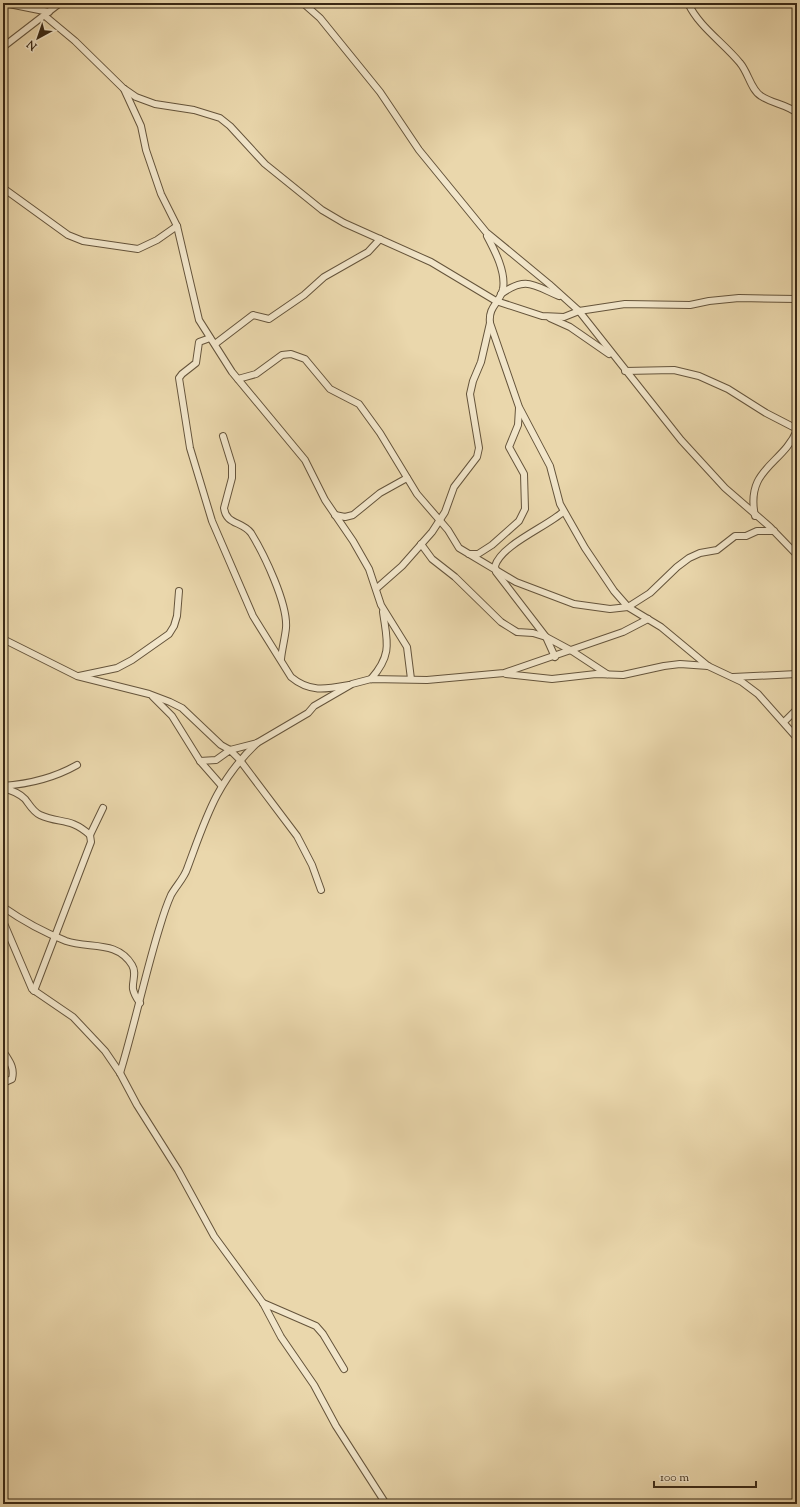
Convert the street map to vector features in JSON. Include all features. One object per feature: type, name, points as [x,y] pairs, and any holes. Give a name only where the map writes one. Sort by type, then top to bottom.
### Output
[{"type":"street","points":[[4,3],[47,14],[123,88],[144,101],[194,110],[220,118],[230,126],[265,164],[322,210],[437,266],[496,301],[545,316],[570,327],[615,358]]},
{"type":"street","points":[[3,47],[60,3]]},
{"type":"street","points":[[303,3],[320,18],[380,92],[419,150],[486,232],[578,311],[691,452],[725,488],[755,516],[774,531],[797,555]]},
{"type":"street","points":[[688,3],[706,28],[741,64],[758,93],[764,98],[784,105],[797,113]]},
{"type":"street","points":[[123,88],[141,126],[146,150],[159,188],[177,226],[191,282],[195,311],[203,328],[238,379],[305,460],[325,500],[362,555],[377,588],[381,605],[387,655],[384,662],[371,679]]},
{"type":"street","points":[[3,188],[68,235],[83,241],[113,245],[134,250],[157,240],[177,226]]},
{"type":"street","points":[[377,588],[392,576],[440,520],[450,494],[479,453],[470,394],[473,381],[481,362],[490,323],[490,311],[503,289],[499,260],[486,232]]},
{"type":"street","points":[[215,344],[252,315],[269,319],[304,295],[324,277],[368,252],[380,239]]},
{"type":"street","points":[[501,294],[518,283],[525,282],[565,299]]},
{"type":"street","points":[[545,316],[564,317],[578,311],[625,304],[690,305],[708,301],[739,298],[797,300]]},
{"type":"street","points":[[490,323],[520,407],[531,432],[546,455],[556,494],[564,512],[598,568],[628,607],[661,627],[708,666],[732,677],[758,694],[797,738]]},
{"type":"street","points":[[210,338],[199,342],[196,363],[179,378],[190,448],[212,522],[253,616],[292,677],[306,686],[322,690],[371,679],[427,680],[504,673],[555,657],[623,632],[648,619]]},
{"type":"street","points":[[238,379],[256,374],[286,354],[291,354],[305,360],[330,389],[359,404],[380,433],[407,478],[431,512],[440,520],[456,544],[467,554],[496,572],[523,585],[574,604],[610,609],[628,607],[650,593],[689,558],[700,553],[717,550],[735,536],[746,536],[758,531],[774,531]]},
{"type":"street","points":[[625,371],[674,370],[699,376],[728,389],[766,413],[797,429],[790,444],[767,466],[760,476],[753,498],[755,516]]},
{"type":"street","points":[[467,554],[478,554],[492,545],[518,521],[525,509],[524,474],[509,447],[518,425],[520,407]]},
{"type":"street","points":[[223,436],[232,465],[232,478],[224,512],[230,522],[246,527],[251,533],[276,584],[282,601],[286,627],[281,659]]},
{"type":"street","points":[[335,515],[345,517],[353,515],[380,493],[407,478]]},
{"type":"street","points":[[555,657],[546,638],[496,572],[496,562],[503,553],[564,512]]},
{"type":"street","points":[[421,544],[432,559],[452,574],[501,622],[517,632],[533,633],[546,638],[572,651],[607,674]]},
{"type":"street","points":[[77,676],[117,668],[132,660],[169,634],[174,626],[177,616],[179,591]]},
{"type":"street","points":[[381,605],[407,647],[411,679]]},
{"type":"street","points":[[3,639],[77,676],[149,694],[182,708],[221,745],[230,750],[239,760],[297,836],[312,865],[321,890]]},
{"type":"street","points":[[504,673],[552,679],[607,674],[633,674],[664,666],[680,664],[708,666]]},
{"type":"street","points":[[732,677],[797,674]]},
{"type":"street","points":[[120,1073],[140,1003],[148,964],[171,894],[186,871],[205,819],[221,785],[239,760],[257,743],[308,713],[314,706],[352,684]]},
{"type":"street","points":[[149,694],[172,716],[200,761],[221,785]]},
{"type":"street","points":[[784,722],[797,709]]},
{"type":"street","points":[[200,761],[216,760],[230,750],[257,743]]},
{"type":"street","points":[[3,787],[24,784],[58,775],[78,765]]},
{"type":"street","points":[[3,787],[12,790],[24,798],[38,814],[70,822],[81,827],[90,835]]},
{"type":"street","points":[[34,991],[91,842],[90,835],[103,808]]},
{"type":"street","points":[[3,907],[34,926],[71,943],[94,944],[120,952],[134,967],[133,988],[140,1003]]},
{"type":"street","points":[[3,921],[29,984],[34,991],[74,1017],[105,1051],[120,1073],[137,1105],[178,1170],[214,1236],[263,1303],[282,1337],[314,1385],[336,1426],[386,1504]]},
{"type":"street","points":[[3,1050],[12,1064],[14,1073],[12,1079],[3,1083]]},
{"type":"street","points":[[263,1303],[316,1326],[323,1334],[344,1369]]}]
